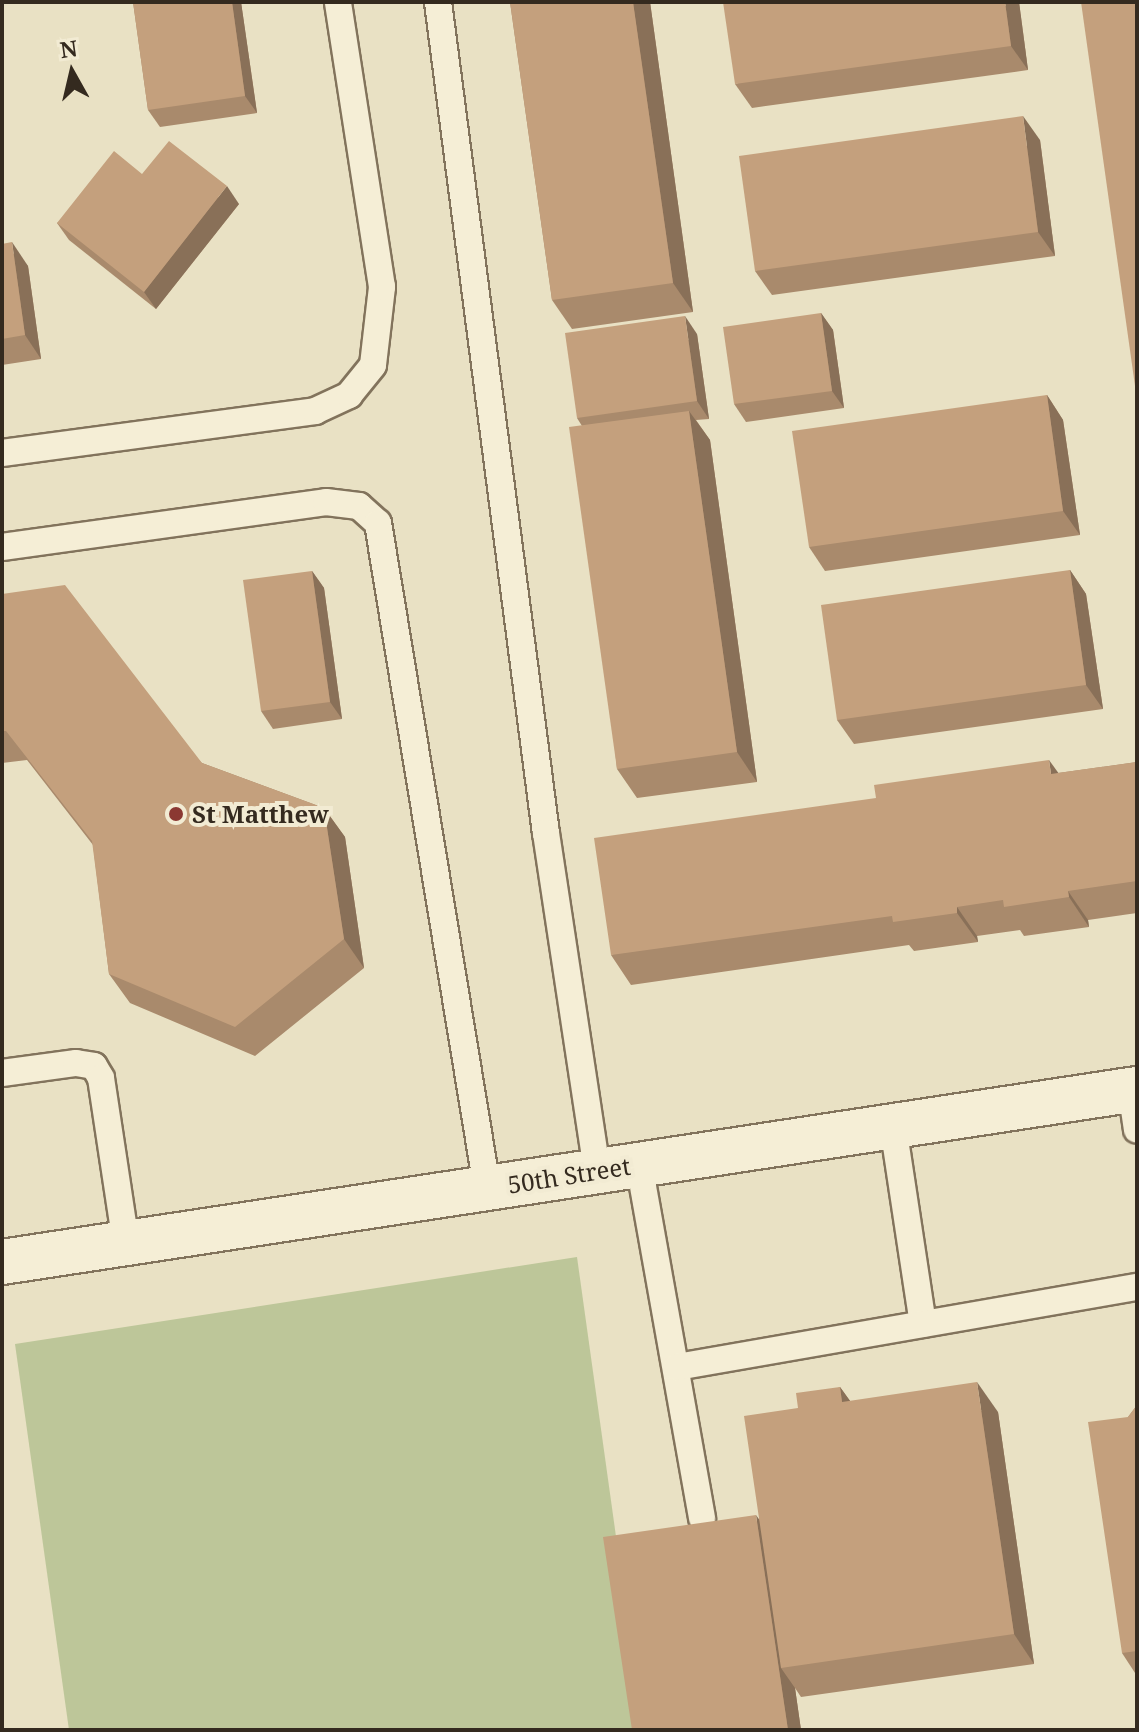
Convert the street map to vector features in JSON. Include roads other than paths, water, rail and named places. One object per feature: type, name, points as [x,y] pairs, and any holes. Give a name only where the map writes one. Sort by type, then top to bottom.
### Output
[{"type":"main road","name":"50th Street","points":[[2,1262],[893,1126],[1135,1103]]},
{"type":"lane","points":[[2,453],[315,411],[349,395],[373,365],[382,287],[338,2]]},
{"type":"lane","points":[[438,2],[569,985],[597,1171]]},
{"type":"lane","points":[[2,547],[326,502],[359,506],[378,523],[487,1187]]},
{"type":"lane","points":[[2,1073],[76,1063],[94,1066],[101,1078],[126,1244]]},
{"type":"lane","points":[[893,1126],[923,1324]]},
{"type":"lane","points":[[639,1164],[702,1518]]},
{"type":"lane","points":[[677,1367],[1137,1287]]},
{"type":"place","name":"St Matthew","points":[[176,814]]}]
